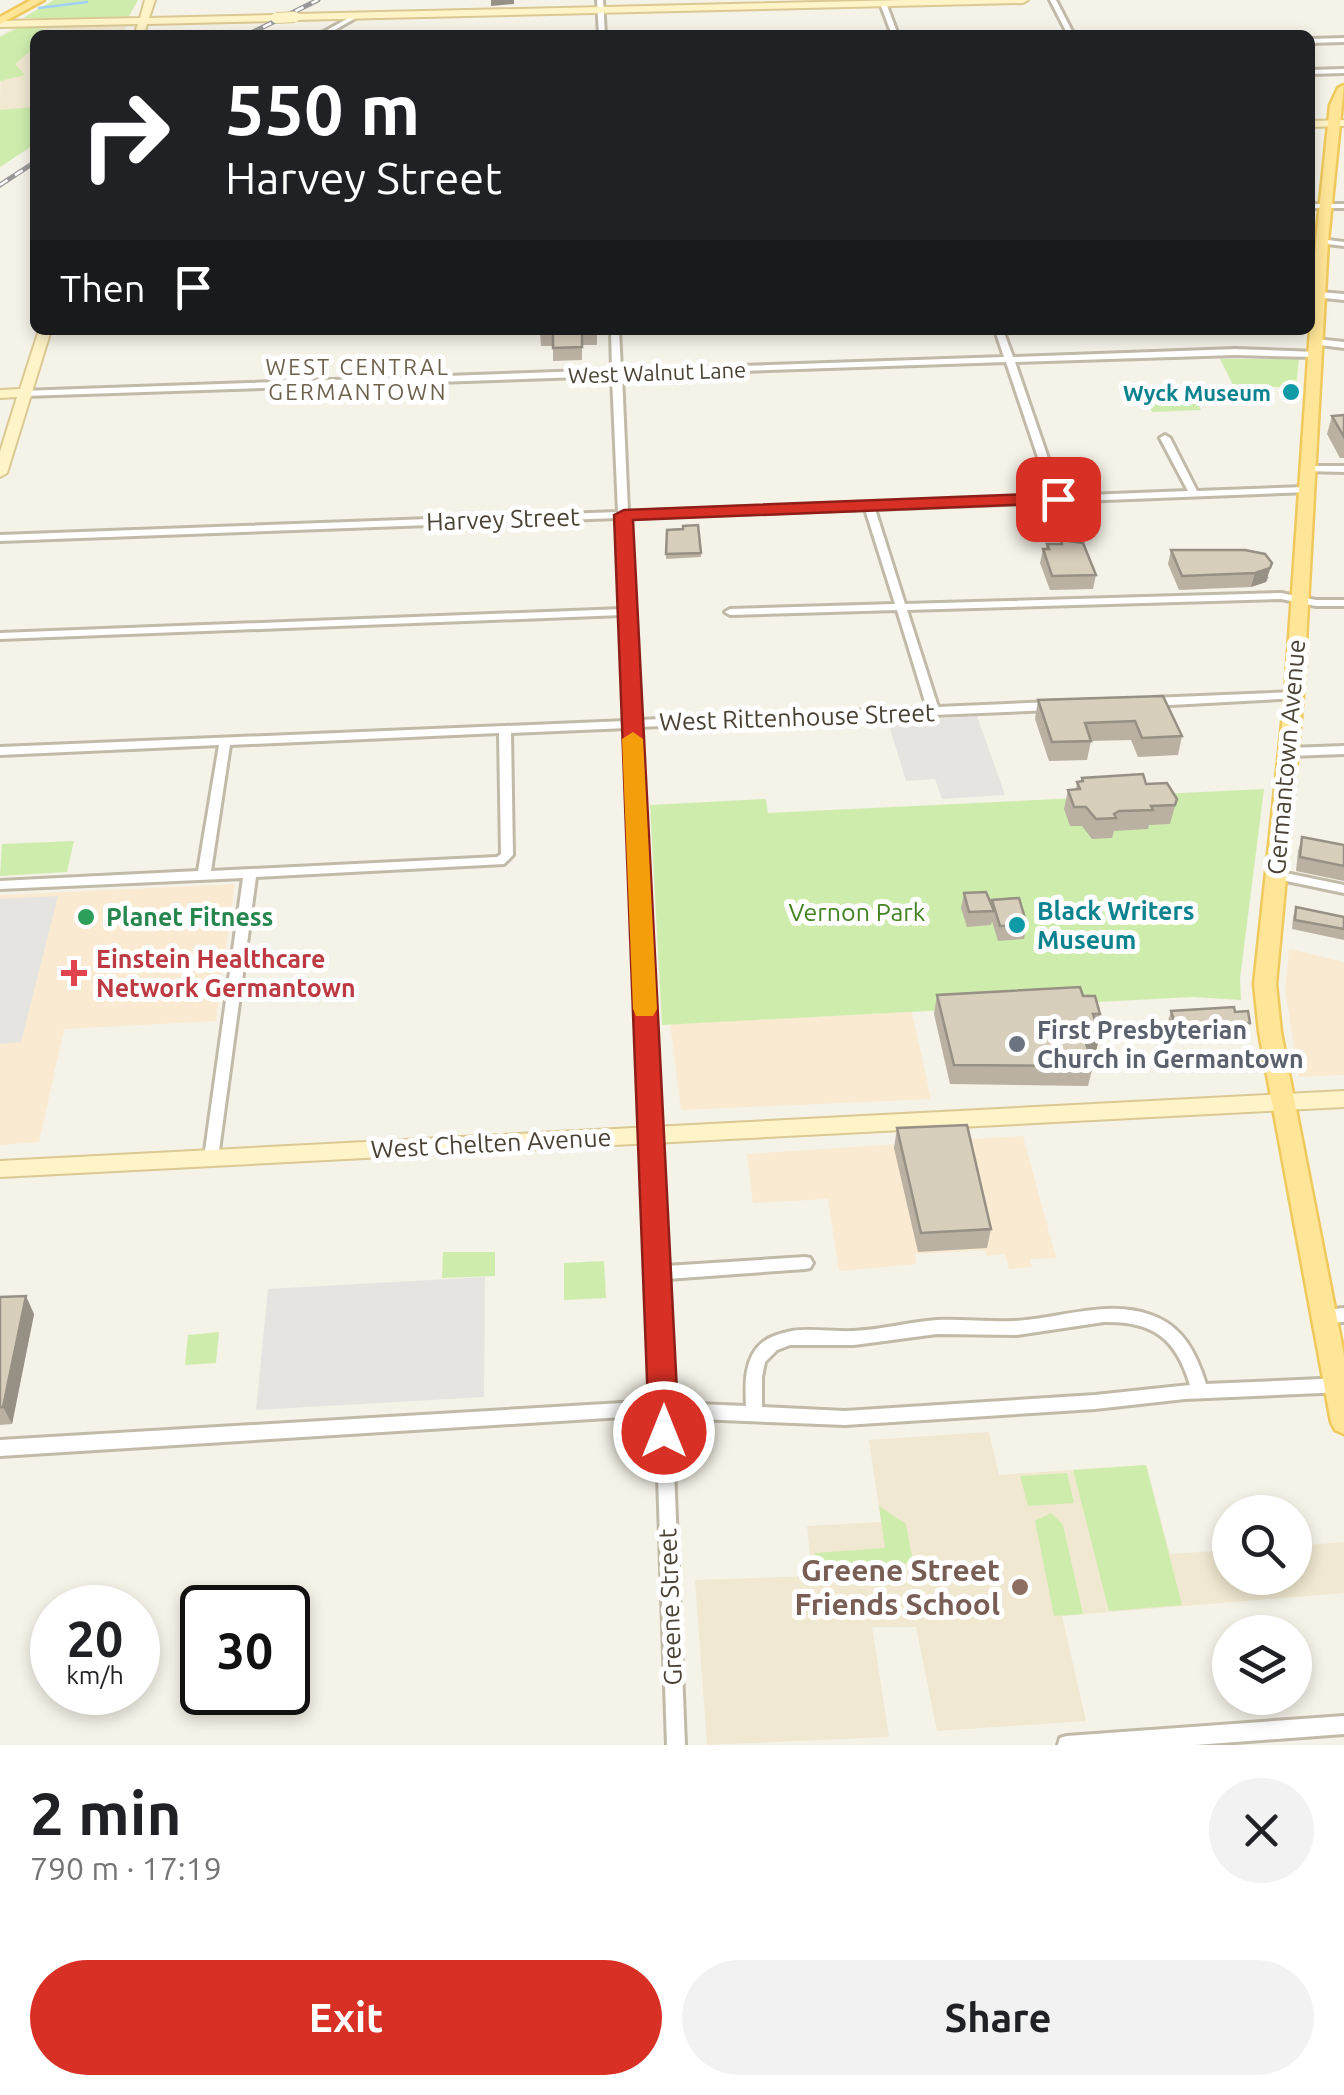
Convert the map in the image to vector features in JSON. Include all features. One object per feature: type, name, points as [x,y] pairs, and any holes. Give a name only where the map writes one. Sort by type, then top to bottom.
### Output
[{"type":"main road","points":[[0,22],[39,0]]},
{"type":"main road","name":"Germantown Avenue","points":[[1344,88],[1337,100],[1339,123],[1322,241],[1294,696],[1265,984],[1282,1102],[1334,1316],[1344,1422]]},
{"type":"street","points":[[141,30],[150,0]]},
{"type":"street","points":[[0,22],[356,16],[600,5],[1023,0]]},
{"type":"street","points":[[1053,0],[1069,30]]},
{"type":"street","points":[[883,3],[893,30]]},
{"type":"street","points":[[600,5],[602,30]]},
{"type":"street","points":[[331,30],[356,16]]},
{"type":"street","points":[[1315,41],[1344,40]]},
{"type":"street","points":[[1315,72],[1344,71]]},
{"type":"street","points":[[1315,206],[1344,206]]},
{"type":"street","points":[[1322,241],[1344,244]]},
{"type":"street","points":[[1318,295],[1344,297]]},
{"type":"street","points":[[0,473],[43,335]]},
{"type":"street","name":"Greene Street","points":[[615,335],[654,1134],[676,1745]]},
{"type":"street","points":[[1001,335],[1058,499]]},
{"type":"street","name":"West Walnut Lane","points":[[0,394],[1344,345]]},
{"type":"street","points":[[1166,438],[1194,494]]},
{"type":"street","points":[[1307,469],[1344,469]]},
{"type":"street","name":"Harvey Street","points":[[0,538],[1306,490]]},
{"type":"street","points":[[869,506],[934,711]]},
{"type":"street","points":[[730,612],[1281,596],[1344,603]]},
{"type":"street","points":[[0,636],[627,612]]},
{"type":"street","points":[[1146,702],[1294,696]]},
{"type":"street","name":"West Rittenhouse Street","points":[[0,751],[1068,706]]},
{"type":"street","points":[[0,885],[504,860],[505,730]]},
{"type":"street","points":[[204,875],[224,742]]},
{"type":"street","points":[[1288,752],[1344,750]]},
{"type":"street","points":[[211,1158],[250,873]]},
{"type":"street","points":[[1276,875],[1344,890]]},
{"type":"street","name":"West Chelten Avenue","points":[[0,1169],[1344,1098]]},
{"type":"street","points":[[659,1273],[805,1263]]},
{"type":"street","points":[[754,1415],[758,1358],[772,1345],[788,1338],[854,1338],[936,1328],[1030,1327],[1113,1316],[1148,1320],[1175,1337],[1186,1351],[1200,1391]]},
{"type":"street","points":[[0,1448],[664,1409],[845,1418],[1200,1391],[1340,1385]]},
{"type":"street","points":[[1066,1745],[1344,1725]]},
{"type":"shaded area","points":[[127,24],[125,30],[30,30],[30,118],[0,111],[1,36],[16,26]]},
{"type":"shaded area","points":[[977,716],[1005,795],[942,799],[935,779],[906,781],[888,722]]},
{"type":"shaded area","points":[[235,884],[216,1021],[64,1029],[39,1142],[0,1145],[0,895]]},
{"type":"shaded area","points":[[58,896],[21,1042],[0,1044],[0,899]]},
{"type":"shaded area","points":[[1289,949],[1344,962],[1344,1075],[1299,1077],[1285,990]]},
{"type":"shaded area","points":[[912,1012],[931,1099],[681,1110],[670,1024]]},
{"type":"shaded area","points":[[1023,1136],[1056,1258],[1030,1259],[1032,1267],[1009,1269],[1005,1254],[987,1256],[984,1250],[915,1254],[916,1264],[839,1271],[828,1199],[753,1203],[747,1154]]},
{"type":"shaded area","points":[[485,1277],[484,1397],[256,1410],[268,1289]]},
{"type":"shaded area","name":"Greene Street Friends School","points":[[989,1432],[999,1475],[1146,1465],[1170,1554],[1212,1551],[1212,1595],[1312,1595],[1312,1545],[1344,1542],[1344,1593],[1062,1616],[1086,1721],[937,1731],[916,1627],[872,1627],[889,1737],[707,1745],[695,1580],[812,1576],[807,1526],[881,1522],[869,1440]]},
{"type":"green space","points":[[54,0],[138,0],[128,18],[23,18]]},
{"type":"green space","points":[[20,27],[51,30],[30,30],[30,51],[15,64],[25,75],[0,81],[0,37]]},
{"type":"green space","points":[[30,107],[30,147],[0,167],[0,110]]},
{"type":"green space","points":[[1220,359],[1299,359],[1296,388],[1233,385]]},
{"type":"green space","points":[[1188,385],[1201,410],[1152,412],[1140,387]]},
{"type":"green space","name":"Vernon Park","points":[[1264,789],[1240,979],[1241,1000],[1193,997],[662,1025],[650,805],[766,799],[768,813]]},
{"type":"green space","points":[[74,841],[67,872],[0,876],[2,844]]},
{"type":"green space","points":[[443,1252],[495,1252],[495,1276],[442,1278]]},
{"type":"green space","points":[[604,1261],[606,1298],[564,1300],[564,1263]]},
{"type":"green space","points":[[219,1332],[216,1363],[185,1365],[188,1335]]},
{"type":"green space","points":[[1146,1465],[1182,1605],[1109,1611],[1073,1470]]},
{"type":"green space","points":[[1067,1473],[1074,1503],[1028,1506],[1020,1476]]},
{"type":"green space","points":[[879,1506],[906,1524],[913,1563],[888,1565],[888,1573],[816,1575],[815,1553],[885,1548]]},
{"type":"green space","points":[[1051,1513],[1063,1525],[1083,1614],[1054,1616],[1035,1521]]},
{"type":"building","points":[[553,335],[582,335],[582,347],[553,348]]},
{"type":"building","points":[[1344,415],[1344,437],[1332,416]]},
{"type":"building","points":[[698,525],[701,553],[666,554],[667,530]]},
{"type":"building","points":[[1061,540],[1083,543],[1096,575],[1052,576],[1043,549],[1049,549],[1047,544],[1062,544]]},
{"type":"building","points":[[1171,550],[1245,550],[1265,554],[1272,563],[1270,568],[1255,573],[1182,576]]},
{"type":"building","points":[[1163,696],[1182,736],[1142,738],[1135,721],[1085,723],[1091,741],[1052,742],[1038,700]]},
{"type":"building","points":[[1143,774],[1146,784],[1167,783],[1177,799],[1175,805],[1119,811],[1114,814],[1116,818],[1096,819],[1086,807],[1074,807],[1068,790],[1080,789],[1077,782],[1082,778]]},
{"type":"building","points":[[1302,837],[1344,845],[1344,866],[1300,857]]},
{"type":"building","points":[[986,892],[994,911],[969,912],[964,893]]},
{"type":"building","points":[[1019,898],[1027,925],[1000,926],[992,900]]},
{"type":"building","points":[[1296,907],[1344,917],[1344,929],[1295,920]]},
{"type":"building","name":"First Presbyterian Church in Germantown","points":[[1080,987],[1083,996],[1095,996],[1100,1014],[1093,1014],[1100,1035],[1085,1040],[1093,1066],[954,1065],[937,995]]},
{"type":"building","points":[[1234,1007],[1235,1012],[1248,1011],[1250,1023],[1176,1027],[1171,1011]]},
{"type":"building","points":[[967,1125],[991,1229],[921,1233],[897,1128]]},
{"type":"building","points":[[26,1296],[3,1407],[0,1407],[0,1297]]},
{"type":"waterway","points":[[39,8],[87,2]]},
{"type":"railway","points":[[257,30],[318,0]]},
{"type":"railway","points":[[0,185],[30,165]]},
{"type":"slow traffic","points":[[633,739],[645,1009]]},
{"type":"place","name":"Wyck Museum","points":[[1291,392]]},
{"type":"place","name":"Planet Fitness","points":[[86,917]]},
{"type":"place","name":"Black Writers Museum","points":[[1017,925]]},
{"type":"place","name":"Einstein Healthcare Network Germantown","points":[[74,973]]},
{"type":"place","name":"First Presbyterian Church in Germantown","points":[[1017,1044]]},
{"type":"place","name":"Greene Street Friends School","points":[[1020,1587]]},
{"type":"district","name":"WEST CENTRAL GERMANTOWN","points":[[358,378]]},
{"type":"route","points":[[664,1432],[624,515],[1058,499]]}]
